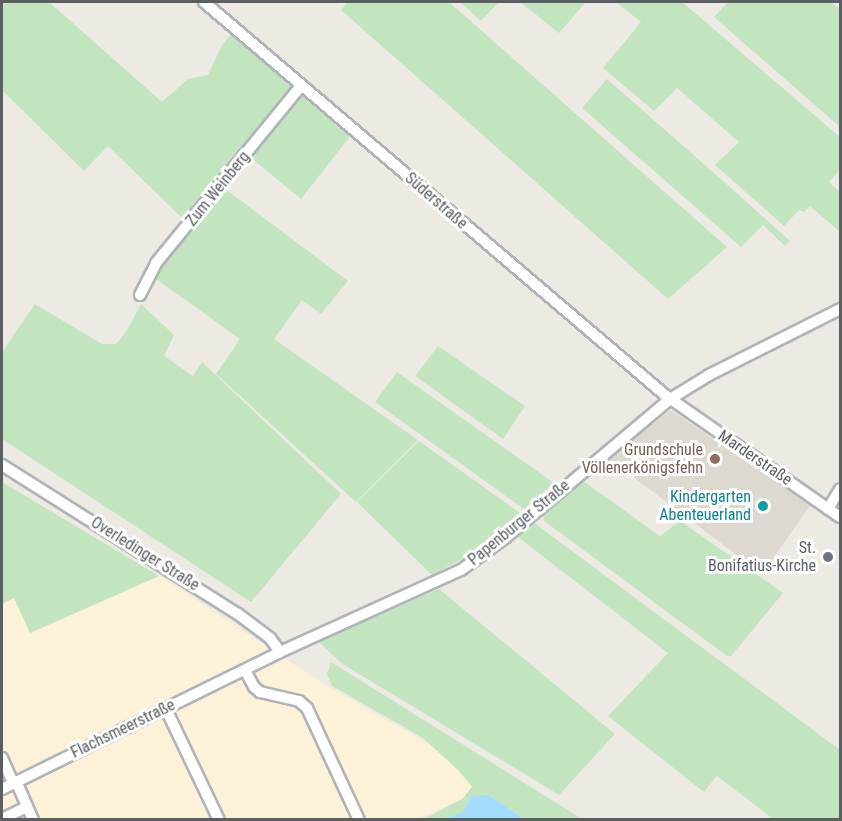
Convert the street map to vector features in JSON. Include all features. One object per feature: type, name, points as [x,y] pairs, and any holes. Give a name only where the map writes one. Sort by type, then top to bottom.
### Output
[{"type":"street","name":"Süderstraße","points":[[204,2],[670,399]]},
{"type":"street","name":"Zum Weinberg","points":[[140,295],[156,263],[301,86]]},
{"type":"street","name":"Papenburger Straße","points":[[306,640],[439,582],[473,562],[505,538],[670,399],[709,375],[840,309]]},
{"type":"street","name":"Marderstraße","points":[[670,399],[840,517]]},
{"type":"street","name":"Overledinger Straße","points":[[2,465],[238,614],[270,638],[280,652]]},
{"type":"street","points":[[828,509],[840,489]]},
{"type":"street","name":"Flachsmeerstraße","points":[[2,789],[306,640]]},
{"type":"street","points":[[245,670],[254,687],[260,692],[300,701],[307,708],[359,819]]},
{"type":"street","points":[[166,709],[219,819]]},
{"type":"street","points":[[2,758],[33,819]]},
{"type":"street","points":[[2,819],[27,807]]},
{"type":"shaded area","points":[[671,410],[810,506],[762,574],[608,458]]},
{"type":"shaded area","points":[[160,576],[330,688],[497,783],[417,819],[2,819],[2,604],[14,598],[31,633]]},
{"type":"green space","points":[[2,2],[49,2],[162,102],[188,79],[208,75],[222,45],[232,34],[290,84],[290,93],[185,221],[108,146],[84,171],[2,90]]},
{"type":"green space","points":[[348,2],[449,2],[727,247],[668,299],[341,10]]},
{"type":"green space","points":[[460,2],[499,2],[481,21]]},
{"type":"green space","points":[[520,2],[586,2],[559,33]]},
{"type":"green space","points":[[616,2],[682,2],[840,137],[840,169],[829,182],[840,192],[840,232],[810,206],[804,212],[799,210],[784,226],[715,165],[739,142],[677,88],[654,111],[603,68],[641,22]]},
{"type":"green space","points":[[728,2],[831,2],[840,10],[840,127],[714,17]]},
{"type":"green space","points":[[607,79],[790,241],[785,246],[763,225],[741,247],[582,108]]},
{"type":"green space","points":[[303,94],[351,135],[301,199],[249,156],[299,95]]},
{"type":"green space","points":[[224,188],[348,281],[321,314],[302,300],[274,339],[418,440],[356,502],[216,374],[240,339],[152,276]]},
{"type":"green space","points":[[35,304],[102,344],[116,344],[126,332],[141,304],[174,335],[164,356],[193,376],[202,362],[341,494],[251,602],[2,439],[2,352]]},
{"type":"green space","points":[[438,346],[525,406],[503,439],[415,376]]},
{"type":"green space","points":[[397,372],[554,483],[524,509],[375,402]]},
{"type":"green space","points":[[419,441],[520,513],[462,559],[432,575],[357,502]]},
{"type":"green space","points":[[583,481],[660,536],[680,521],[783,593],[731,656],[727,656],[544,521],[543,515]]},
{"type":"green space","points":[[2,482],[159,576],[30,633],[14,598],[2,604]]},
{"type":"green space","points":[[533,522],[840,750],[839,819],[773,819],[717,776],[704,792],[608,716],[668,653],[518,537]]},
{"type":"green space","points":[[439,589],[615,734],[559,795],[341,663],[318,641]]},
{"type":"green space","points":[[331,662],[582,819],[524,819],[472,796],[462,812],[445,819],[424,819],[462,799],[472,787],[459,771],[423,738],[332,686],[327,674]]},
{"type":"water","points":[[488,795],[524,819],[445,819],[462,812],[472,796]]},
{"type":"place","name":"Grundschule Völlenerkönigsfehn","points":[[715,459]]},
{"type":"place","name":"Kindergarten Abenteuerland","points":[[763,506]]},
{"type":"place","name":"St. Bonifatius-Kirche","points":[[828,557]]}]
